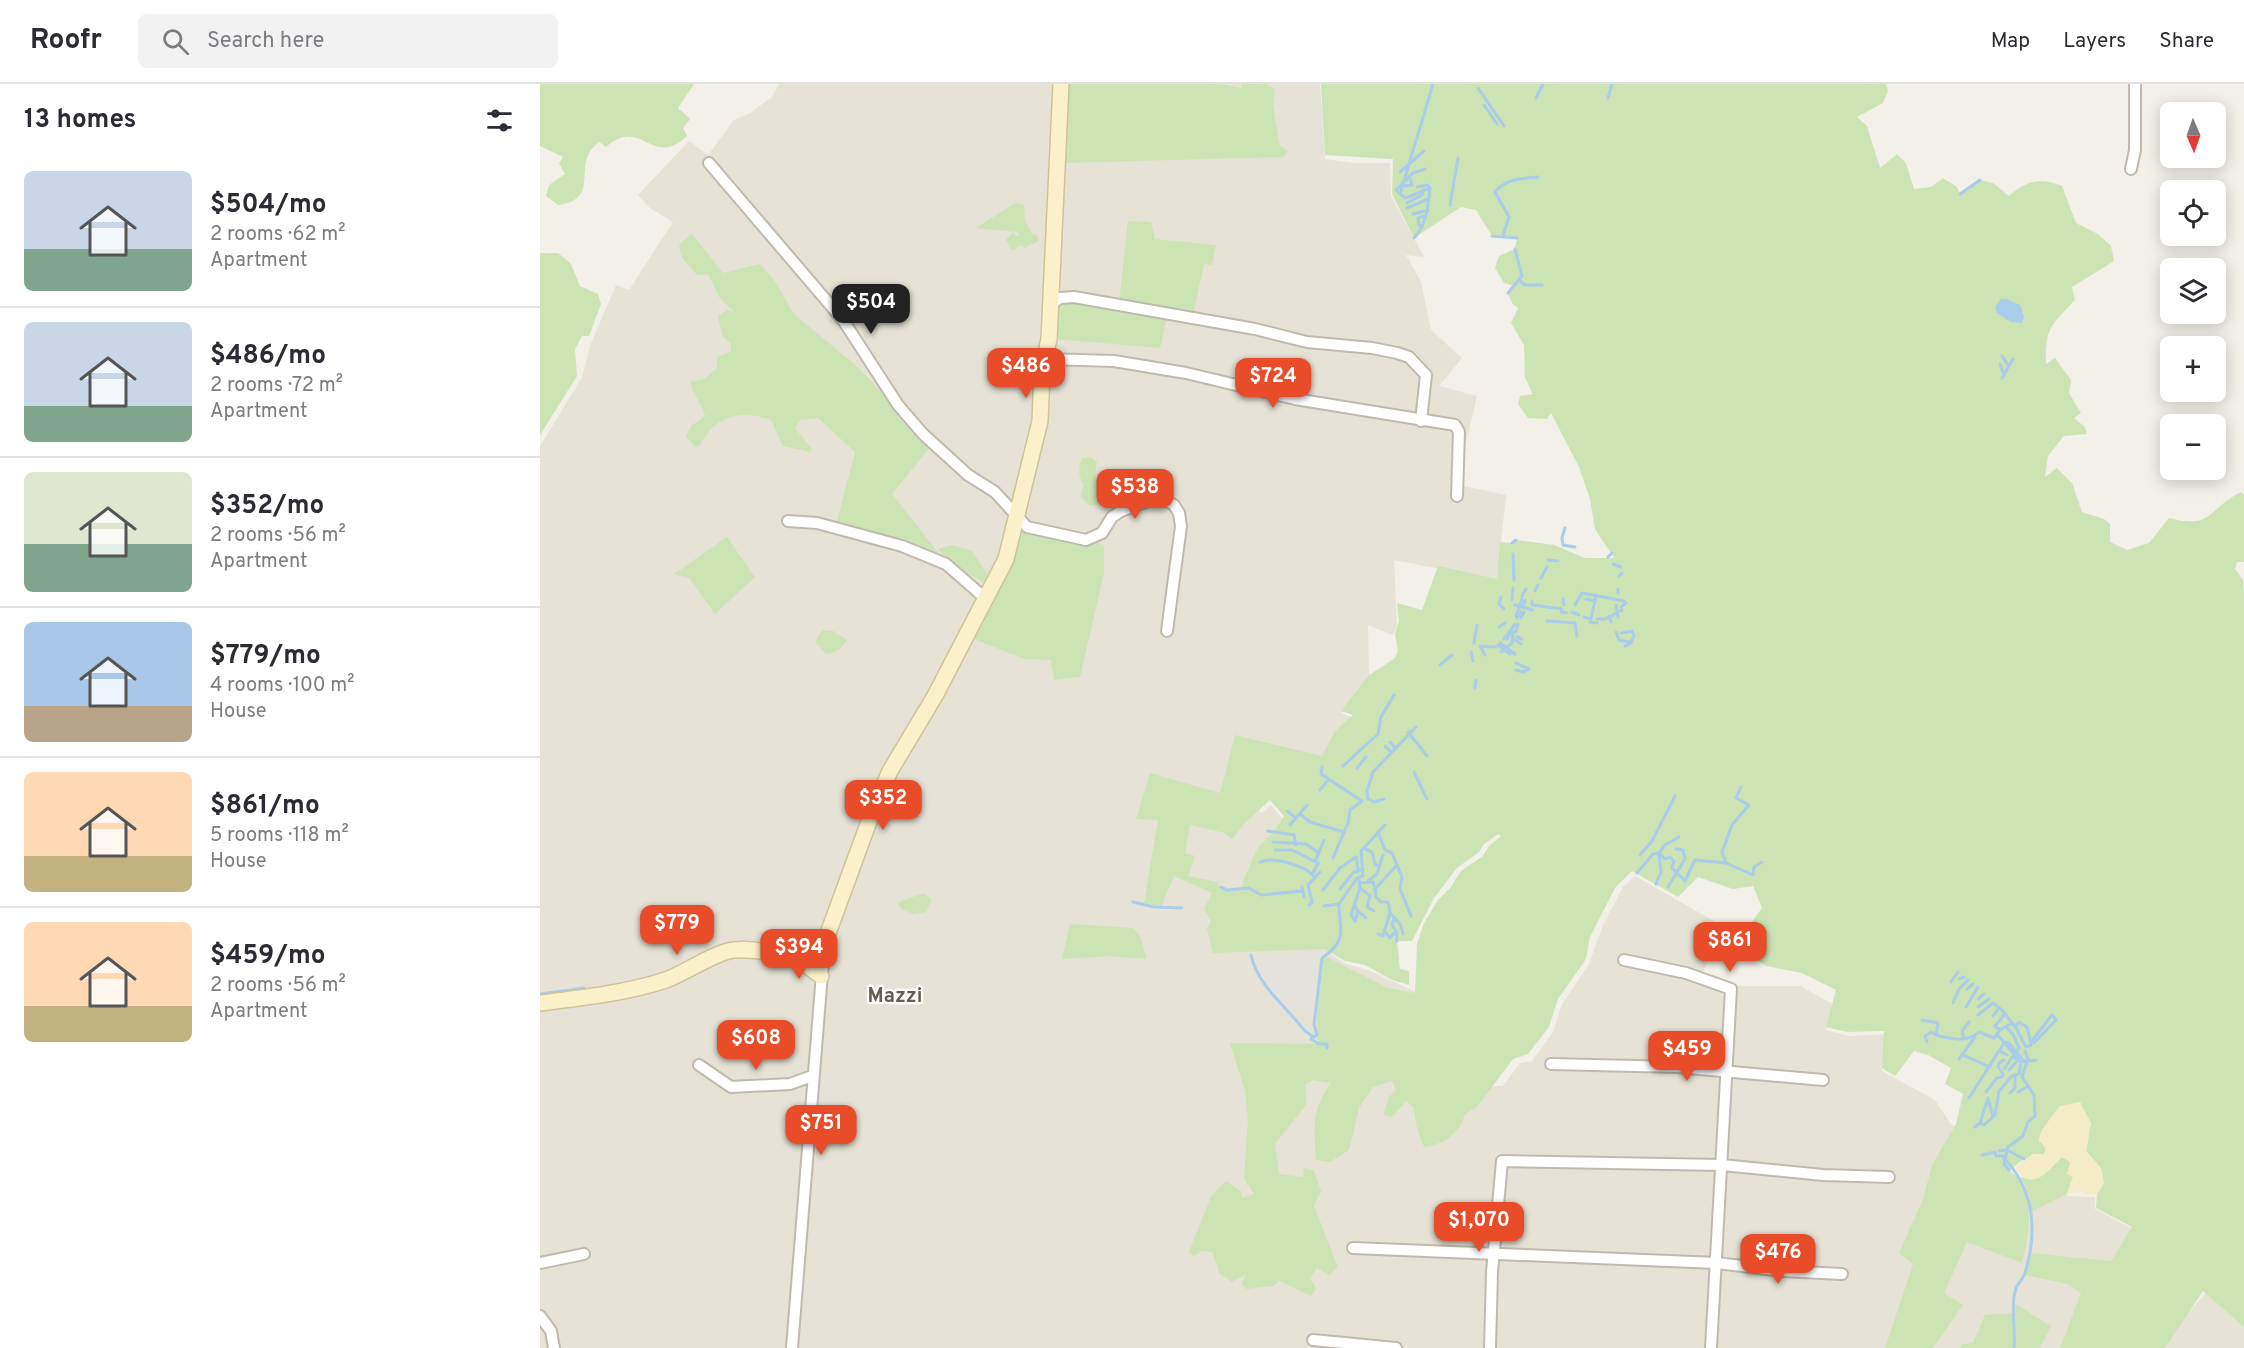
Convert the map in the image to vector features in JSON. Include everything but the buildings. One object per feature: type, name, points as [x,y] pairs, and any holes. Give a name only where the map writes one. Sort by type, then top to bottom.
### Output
[{"type":"street","points":[[794,956],[822,943],[829,933],[871,816],[890,771],[1006,559],[1041,421],[1045,358],[1049,339],[1061,84]]},
{"type":"street","points":[[2131,169],[2134,159],[2135,84]]},
{"type":"street","points":[[709,163],[843,320],[898,405],[923,434],[968,475],[995,492],[1017,519],[1027,527],[1086,540],[1102,533],[1112,517],[1130,506],[1154,499],[1164,500],[1174,505],[1179,513],[1180,526],[1167,631]]},
{"type":"street","points":[[1051,304],[1060,298],[1074,297],[1255,329],[1307,342],[1372,348],[1409,357],[1426,375],[1421,421]]},
{"type":"street","points":[[1045,358],[1114,361],[1186,373],[1285,397],[1455,425],[1459,432],[1457,496]]},
{"type":"street","points":[[788,521],[817,523],[919,552],[946,564],[986,599]]},
{"type":"street","points":[[792,1348],[822,943]]},
{"type":"street","points":[[540,1003],[583,998],[667,980],[729,950],[752,950],[794,956],[821,976]]},
{"type":"street","points":[[1624,960],[1686,973],[1731,989],[1711,1348]]},
{"type":"street","points":[[1551,1064],[1726,1071],[1824,1080]]},
{"type":"street","points":[[699,1065],[731,1086],[790,1084],[812,1076]]},
{"type":"street","points":[[1490,1348],[1493,1253],[1502,1161],[1722,1165],[1823,1175],[1889,1177]]},
{"type":"street","points":[[1353,1248],[1717,1263],[1783,1271],[1842,1274]]},
{"type":"street","points":[[540,1263],[584,1254]]},
{"type":"street","points":[[540,1316],[551,1331],[552,1348]]},
{"type":"street","points":[[1313,1340],[1396,1348]]},
{"type":"shaded area","points":[[779,84],[1320,84],[1325,159],[1354,163],[1390,163],[1391,196],[1424,257],[1406,255],[1421,282],[1431,330],[1462,358],[1439,386],[1477,396],[1464,452],[1464,486],[1506,495],[1497,580],[1394,560],[1397,625],[1393,635],[1368,625],[1369,678],[1341,713],[1354,718],[1323,758],[1246,798],[1262,813],[1271,805],[1283,819],[1304,924],[1334,956],[1346,964],[1368,970],[1433,1000],[1488,1086],[1503,1086],[1520,1063],[1532,1061],[1553,1032],[1562,1004],[1589,964],[1603,925],[1623,887],[1635,876],[1721,925],[1702,976],[1728,986],[1800,986],[1833,1004],[1826,1030],[1849,1036],[1885,1034],[1882,1071],[1935,1100],[1950,1123],[2011,1174],[2033,1182],[2070,1178],[2067,1196],[2095,1197],[2095,1209],[2133,1229],[2069,1325],[2060,1348],[540,1348],[540,446],[582,377],[591,343],[616,285],[629,290],[673,222],[650,208],[638,195],[689,141],[708,155],[734,120],[750,113],[772,97]]},
{"type":"shaded area","points":[[1297,952],[1328,954],[1322,958],[1316,1006],[1286,1009],[1255,972],[1252,957],[1289,957]]},
{"type":"shaded area","points":[[2244,1269],[2244,1348],[2134,1348],[2184,1308],[2190,1311],[2212,1286]]},
{"type":"green space","points":[[540,84],[694,84],[678,108],[690,119],[683,128],[687,136],[675,145],[664,148],[629,137],[618,139],[606,147],[599,142],[586,161],[582,192],[570,202],[558,205],[546,196],[549,185],[565,174],[559,163],[563,157],[540,146]]},
{"type":"green space","points":[[1067,84],[1221,84],[1241,88],[1242,84],[1266,84],[1275,89],[1273,106],[1280,146],[1288,151],[1284,157],[1063,163],[1067,140]]},
{"type":"green space","points":[[1321,84],[1886,84],[1888,91],[1883,103],[1857,117],[1867,126],[1880,168],[1897,154],[1906,163],[1914,189],[1931,187],[1943,178],[1957,187],[1960,194],[1980,180],[1993,183],[2009,196],[2027,184],[2040,181],[2054,183],[2062,186],[2076,223],[2098,234],[2111,246],[2114,261],[2072,287],[2075,300],[2055,322],[2048,334],[2046,364],[2055,358],[2071,380],[2069,393],[2081,413],[2074,418],[2085,427],[2087,434],[2064,436],[2048,456],[2045,477],[2057,468],[2072,483],[2082,512],[2104,519],[2110,524],[2110,542],[2127,550],[2149,543],[2169,518],[2183,521],[2202,520],[2230,498],[2241,492],[2244,495],[2244,562],[2237,562],[2235,569],[2243,580],[2244,593],[2244,1327],[2203,1291],[2165,1348],[2060,1348],[2081,1293],[2068,1284],[2025,1275],[2029,1253],[2111,1261],[2132,1227],[2096,1208],[2097,1194],[2104,1183],[2101,1168],[2086,1151],[2091,1123],[2060,1106],[2042,1130],[2039,1140],[2046,1148],[2044,1154],[2024,1159],[2009,1170],[2024,1189],[2029,1214],[2029,1227],[2022,1263],[1967,1242],[1944,1293],[1963,1305],[1933,1348],[1885,1348],[1913,1264],[1899,1253],[1923,1199],[1932,1165],[1956,1124],[1963,1094],[1945,1084],[1951,1068],[1928,1055],[1914,1051],[1895,1076],[1882,1068],[1884,1031],[1847,1032],[1826,1027],[1836,990],[1802,973],[1766,966],[1746,953],[1746,930],[1762,908],[1753,886],[1733,889],[1698,877],[1678,897],[1632,871],[1615,888],[1590,937],[1586,959],[1558,999],[1549,1027],[1528,1054],[1513,1059],[1477,1107],[1465,1114],[1459,1127],[1444,1141],[1424,1147],[1417,1129],[1414,1108],[1406,1101],[1392,1117],[1383,1115],[1389,1097],[1396,1090],[1392,1081],[1373,1087],[1359,1108],[1349,1150],[1330,1162],[1316,1160],[1315,1119],[1320,1102],[1331,1083],[1313,1080],[1305,1085],[1306,1105],[1275,1144],[1279,1174],[1303,1177],[1304,1167],[1314,1171],[1321,1191],[1314,1206],[1338,1267],[1329,1275],[1317,1268],[1310,1279],[1316,1288],[1311,1296],[1279,1281],[1273,1286],[1246,1289],[1242,1284],[1246,1274],[1232,1282],[1220,1274],[1212,1252],[1202,1251],[1194,1256],[1189,1252],[1211,1196],[1226,1181],[1241,1191],[1242,1198],[1254,1194],[1244,1178],[1248,1121],[1245,1091],[1230,1043],[1318,1044],[1316,1008],[1321,963],[1325,956],[1388,988],[1415,993],[1417,944],[1424,923],[1438,900],[1451,887],[1461,871],[1483,856],[1489,846],[1501,836],[1498,834],[1484,844],[1479,852],[1457,868],[1434,898],[1412,941],[1397,941],[1400,969],[1409,971],[1409,985],[1392,980],[1365,965],[1345,961],[1325,949],[1213,953],[1207,929],[1211,921],[1204,909],[1212,893],[1174,876],[1161,907],[1144,903],[1158,820],[1136,819],[1150,773],[1220,793],[1235,735],[1322,756],[1335,731],[1353,715],[1341,711],[1368,676],[1395,658],[1398,651],[1395,634],[1399,621],[1397,603],[1422,610],[1438,566],[1497,579],[1500,542],[1512,543],[1516,540],[1554,545],[1585,558],[1614,558],[1595,529],[1590,499],[1579,467],[1551,413],[1547,419],[1528,418],[1518,404],[1520,396],[1533,394],[1525,378],[1524,345],[1511,323],[1518,308],[1512,303],[1508,293],[1514,286],[1504,283],[1495,268],[1499,256],[1515,249],[1517,238],[1492,236],[1476,210],[1461,207],[1414,238],[1392,194],[1393,159],[1325,155]],"holes":[[[1270,800],[1284,816],[1257,849],[1240,888],[1227,890],[1217,885],[1218,882],[1188,876],[1195,856],[1185,853],[1190,825],[1225,833],[1232,839],[1244,824]]]},
{"type":"green space","points":[[1015,203],[1024,205],[1025,221],[1032,234],[1037,235],[1039,241],[1024,248],[1021,245],[1012,251],[1006,240],[1013,232],[1016,236],[1019,235],[1017,232],[976,228]]},
{"type":"green space","points":[[1128,221],[1151,222],[1155,239],[1216,245],[1212,265],[1204,264],[1193,315],[1119,303]]},
{"type":"green space","points":[[692,234],[723,273],[760,264],[774,280],[794,314],[859,368],[931,446],[892,494],[944,560],[836,525],[855,452],[818,418],[800,420],[795,428],[812,449],[810,452],[783,446],[771,420],[749,415],[739,415],[721,421],[706,435],[700,445],[695,447],[686,436],[691,426],[705,416],[690,382],[704,379],[717,368],[717,357],[731,351],[731,344],[722,335],[718,316],[727,310],[734,312],[719,297],[708,274],[697,275],[681,256],[679,244]]},
{"type":"green space","points":[[540,253],[558,253],[571,264],[580,286],[598,294],[601,304],[589,336],[582,336],[575,349],[577,376],[540,435]]},
{"type":"green space","points":[[1074,300],[1167,317],[1160,348],[1054,339],[1054,306],[1059,302]]},
{"type":"green space","points":[[1091,457],[1097,462],[1095,478],[1102,490],[1098,504],[1090,506],[1080,496],[1084,485],[1079,468],[1082,458]]},
{"type":"green space","points":[[1119,468],[1126,471],[1127,478],[1139,481],[1137,485],[1147,491],[1144,496],[1127,498],[1123,484],[1115,482],[1112,475]]},
{"type":"green space","points":[[1024,528],[1104,545],[1104,573],[1080,677],[1054,680],[1051,660],[1024,659],[971,638],[1019,532]]},
{"type":"green space","points":[[727,537],[755,577],[715,614],[689,578],[674,574]]},
{"type":"green space","points":[[952,545],[972,551],[987,574],[984,583],[966,572],[960,572],[938,549]]},
{"type":"green space","points":[[822,630],[833,631],[847,640],[839,650],[826,654],[815,642]]},
{"type":"green space","points":[[923,893],[932,899],[926,912],[913,914],[901,909],[897,903]]},
{"type":"green space","points":[[1070,924],[1133,928],[1140,936],[1147,959],[1109,956],[1062,959]]},
{"type":"green space","points":[[2062,1157],[2070,1162],[2073,1177],[2067,1194],[2031,1212],[2030,1197],[2021,1177],[2039,1177]]},
{"type":"green space","points":[[2014,1303],[2051,1326],[2040,1348],[1960,1348],[1962,1344],[1973,1343],[1985,1315],[2012,1313]]},
{"type":"sand","points":[[2080,1102],[2091,1123],[2086,1151],[2101,1168],[2104,1183],[2097,1194],[2088,1195],[2083,1191],[2067,1194],[2073,1177],[2067,1174],[2070,1162],[2062,1157],[2040,1177],[2028,1179],[2022,1176],[2015,1169],[2032,1154],[2044,1154],[2046,1148],[2039,1140],[2042,1130],[2060,1106]]},
{"type":"water","points":[[2001,299],[2007,299],[2020,305],[2024,317],[2022,323],[2011,322],[1997,313],[1995,307]]},
{"type":"waterway","points":[[1430,188],[1406,198],[1400,194],[1433,84]]},
{"type":"waterway","points":[[1536,98],[1543,84]]},
{"type":"waterway","points":[[1608,98],[1612,84]]},
{"type":"waterway","points":[[1478,88],[1504,126]]},
{"type":"waterway","points":[[1484,105],[1497,124]]},
{"type":"waterway","points":[[1400,172],[1424,151]]},
{"type":"waterway","points":[[1450,205],[1458,158]]},
{"type":"waterway","points":[[1400,194],[1396,190],[1413,173],[1425,169]]},
{"type":"waterway","points":[[1403,183],[1404,186],[1412,185],[1409,176]]},
{"type":"waterway","points":[[1503,235],[1509,217],[1495,192],[1509,182],[1538,177]]},
{"type":"waterway","points":[[1960,194],[1980,180]]},
{"type":"waterway","points":[[1414,238],[1424,221],[1430,188],[1428,185],[1417,187]]},
{"type":"waterway","points":[[1407,203],[1422,195],[1423,190]]},
{"type":"waterway","points":[[1407,208],[1428,199]]},
{"type":"waterway","points":[[1413,214],[1428,210]]},
{"type":"waterway","points":[[1422,226],[1419,226],[1418,218],[1425,216]]},
{"type":"waterway","points":[[1492,236],[1517,238]]},
{"type":"waterway","points":[[1508,293],[1522,276],[1515,249]]},
{"type":"waterway","points":[[1519,280],[1525,285],[1542,285]]},
{"type":"waterway","points":[[2002,356],[2008,365]]},
{"type":"waterway","points":[[2002,378],[2013,359]]},
{"type":"waterway","points":[[2000,364],[2003,372]]},
{"type":"waterway","points":[[1565,528],[1562,538],[1563,545],[1575,547]]},
{"type":"waterway","points":[[1512,543],[1516,540]]},
{"type":"waterway","points":[[1608,557],[1612,553]]},
{"type":"waterway","points":[[1513,554],[1514,580]]},
{"type":"waterway","points":[[1548,560],[1558,561]]},
{"type":"waterway","points":[[1613,564],[1621,567]]},
{"type":"waterway","points":[[1541,578],[1547,567]]},
{"type":"waterway","points":[[1619,576],[1622,573]]},
{"type":"waterway","points":[[1535,591],[1538,585]]},
{"type":"waterway","points":[[1512,600],[1513,588]]},
{"type":"waterway","points":[[1522,596],[1526,589]]},
{"type":"waterway","points":[[1575,605],[1582,593],[1624,601]]},
{"type":"waterway","points":[[1584,617],[1591,619],[1596,595]]},
{"type":"waterway","points":[[1501,597],[1499,604],[1504,609]]},
{"type":"waterway","points":[[1516,616],[1522,599]]},
{"type":"waterway","points":[[1563,599],[1564,605]]},
{"type":"waterway","points":[[1586,599],[1595,601]]},
{"type":"waterway","points":[[1523,607],[1525,600]]},
{"type":"waterway","points":[[1532,601],[1532,605],[1562,609],[1561,612],[1567,613]]},
{"type":"waterway","points":[[1621,607],[1626,603]]},
{"type":"waterway","points":[[1515,605],[1533,610]]},
{"type":"waterway","points":[[1616,605],[1618,617]]},
{"type":"waterway","points":[[1597,619],[1605,619],[1622,610]]},
{"type":"waterway","points":[[1517,618],[1521,612]]},
{"type":"waterway","points":[[1521,618],[1524,612]]},
{"type":"waterway","points":[[1572,612],[1579,615]]},
{"type":"waterway","points":[[1609,616],[1611,622]]},
{"type":"waterway","points":[[1547,621],[1575,623],[1577,636]]},
{"type":"waterway","points":[[1590,622],[1597,623]]},
{"type":"waterway","points":[[1499,627],[1505,623]]},
{"type":"waterway","points":[[1504,639],[1515,624]]},
{"type":"waterway","points":[[1507,639],[1512,632],[1516,632],[1518,624]]},
{"type":"waterway","points":[[1474,643],[1477,625]]},
{"type":"waterway","points":[[1621,633],[1632,631],[1634,635],[1631,643],[1625,646]]},
{"type":"waterway","points":[[1616,632],[1619,640],[1630,642]]},
{"type":"waterway","points":[[1501,652],[1512,643],[1513,635]]},
{"type":"waterway","points":[[1517,637],[1522,639]]},
{"type":"waterway","points":[[1515,640],[1521,644]]},
{"type":"waterway","points":[[1500,643],[1515,654]]},
{"type":"waterway","points":[[1498,645],[1510,654]]},
{"type":"waterway","points":[[1485,655],[1480,646],[1496,647]]},
{"type":"waterway","points":[[1471,652],[1473,661]]},
{"type":"waterway","points":[[1440,665],[1452,655]]},
{"type":"waterway","points":[[1516,663],[1529,669],[1523,672],[1516,670]]},
{"type":"waterway","points":[[1475,688],[1476,680]]},
{"type":"waterway","points":[[1343,766],[1378,734],[1381,717],[1394,695]]},
{"type":"waterway","points":[[1384,799],[1374,802],[1368,799],[1367,791],[1373,772],[1416,727]]},
{"type":"waterway","points":[[1408,732],[1427,756]]},
{"type":"waterway","points":[[1390,742],[1396,749]]},
{"type":"waterway","points":[[1385,746],[1391,752]]},
{"type":"waterway","points":[[1357,768],[1366,757]]},
{"type":"waterway","points":[[1322,767],[1321,774],[1362,801],[1350,810],[1348,823],[1333,858]]},
{"type":"waterway","points":[[1414,772],[1427,799]]},
{"type":"waterway","points":[[1320,790],[1328,780]]},
{"type":"waterway","points":[[1659,853],[1665,859],[1670,857],[1674,861],[1672,868],[1685,881],[1695,860],[1726,863],[1722,852],[1732,825],[1749,805],[1736,798],[1741,787]]},
{"type":"waterway","points":[[1640,855],[1652,841],[1675,796]]},
{"type":"waterway","points":[[1290,825],[1307,805]]},
{"type":"waterway","points":[[1287,811],[1296,818]]},
{"type":"waterway","points":[[1300,814],[1310,822],[1344,832]]},
{"type":"waterway","points":[[1327,1048],[1327,1044],[1319,1044],[1311,1039],[1317,1035],[1314,1024],[1322,958],[1336,945],[1341,934],[1339,904],[1357,878],[1363,876],[1361,851],[1385,825]]},
{"type":"waterway","points":[[1268,831],[1294,835],[1296,845]]},
{"type":"waterway","points":[[1378,832],[1385,850],[1392,853],[1402,877],[1400,889],[1411,916]]},
{"type":"waterway","points":[[1637,873],[1653,854],[1659,853],[1665,845],[1679,837]]},
{"type":"waterway","points":[[1319,852],[1324,840]]},
{"type":"waterway","points":[[1273,842],[1306,844],[1319,853],[1315,861]]},
{"type":"waterway","points":[[1365,849],[1372,852],[1375,864],[1379,867]]},
{"type":"waterway","points":[[1668,887],[1685,859],[1683,850],[1676,849]]},
{"type":"waterway","points":[[1275,850],[1292,850],[1318,863],[1313,873]]},
{"type":"waterway","points":[[1656,884],[1661,872],[1659,854]]},
{"type":"waterway","points":[[1368,881],[1377,874],[1383,855]]},
{"type":"waterway","points":[[1356,857],[1358,869]]},
{"type":"waterway","points":[[1323,890],[1340,868],[1356,857]]},
{"type":"waterway","points":[[1260,862],[1273,860],[1289,863],[1305,870],[1315,878]]},
{"type":"waterway","points":[[1726,863],[1753,875],[1754,867],[1762,862]]},
{"type":"waterway","points":[[1397,865],[1375,889],[1376,897],[1381,902],[1388,902],[1390,913],[1400,924],[1403,934]]},
{"type":"waterway","points":[[1340,889],[1353,873],[1363,869]]},
{"type":"waterway","points":[[1309,905],[1312,902],[1308,885],[1320,872]]},
{"type":"waterway","points":[[1355,921],[1351,915],[1360,888],[1359,878]]},
{"type":"waterway","points":[[1360,883],[1373,882],[1375,889]]},
{"type":"waterway","points":[[1221,887],[1227,890],[1249,888],[1261,895],[1302,891]]},
{"type":"waterway","points":[[1302,887],[1304,897]]},
{"type":"waterway","points":[[1360,888],[1370,896],[1367,907],[1374,911]]},
{"type":"waterway","points":[[1133,902],[1154,907],[1182,908]]},
{"type":"waterway","points":[[1324,906],[1339,904]]},
{"type":"waterway","points":[[1355,906],[1358,911],[1355,921]]},
{"type":"waterway","points":[[1359,912],[1366,918]]},
{"type":"waterway","points":[[1378,934],[1383,936],[1390,913]]},
{"type":"waterway","points":[[1394,918],[1392,925],[1396,931],[1397,941]]},
{"type":"waterway","points":[[1386,933],[1390,938],[1396,931]]},
{"type":"waterway","points":[[1251,955],[1266,986],[1304,1030],[1312,1036]]},
{"type":"waterway","points":[[1951,982],[1958,972]]},
{"type":"waterway","points":[[1959,979],[1964,977]]},
{"type":"waterway","points":[[1953,1003],[1959,989],[1968,980]]},
{"type":"waterway","points":[[1967,989],[1973,984]]},
{"type":"waterway","points":[[1966,1007],[1978,987]]},
{"type":"waterway","points":[[540,994],[584,988]]},
{"type":"waterway","points":[[1978,999],[1984,994]]},
{"type":"waterway","points":[[1978,1007],[1989,999]]},
{"type":"waterway","points":[[1978,1015],[1993,1003],[2002,1010],[2015,1027],[2019,1022],[2027,1027],[2031,1045]]},
{"type":"waterway","points":[[1993,1016],[1999,1008]]},
{"type":"waterway","points":[[2000,1030],[1995,1026],[2005,1014]]},
{"type":"waterway","points":[[2031,1042],[2052,1015],[2056,1020],[2034,1043]]},
{"type":"waterway","points":[[1922,1020],[1938,1023],[1936,1035],[1959,1039],[1970,1038],[1979,1032],[1994,1038],[2000,1030],[2012,1023]]},
{"type":"waterway","points":[[1964,1039],[1962,1031],[1969,1022]]},
{"type":"waterway","points":[[2007,1028],[2013,1034],[2019,1048],[2016,1052],[2024,1061]]},
{"type":"waterway","points":[[2016,1028],[2026,1047],[2031,1045]]},
{"type":"waterway","points":[[1927,1042],[1925,1036],[1931,1032],[1936,1035]]},
{"type":"waterway","points":[[1997,1034],[2021,1062],[2036,1060]]},
{"type":"waterway","points":[[1959,1059],[1975,1037]]},
{"type":"waterway","points":[[1969,1098],[2004,1043],[2008,1042],[2016,1052],[2015,1058]]},
{"type":"waterway","points":[[2000,1051],[2007,1055]]},
{"type":"waterway","points":[[2009,1170],[2004,1164],[2008,1147],[2023,1136],[2028,1122],[2035,1116],[2034,1095],[2022,1077],[2028,1059],[2025,1051]]},
{"type":"waterway","points":[[1963,1055],[1990,1067]]},
{"type":"waterway","points":[[2004,1069],[2013,1056]]},
{"type":"waterway","points":[[1986,1092],[1997,1078],[2002,1077],[2003,1074],[1998,1067],[1999,1063],[2004,1060]]},
{"type":"waterway","points":[[2009,1070],[2018,1060]]},
{"type":"waterway","points":[[1975,1127],[1980,1123],[1984,1125],[1995,1115],[1999,1091],[2012,1076],[2019,1074],[2021,1062]]},
{"type":"waterway","points":[[2010,1093],[2015,1088],[2015,1077]]},
{"type":"waterway","points":[[2018,1092],[2027,1087]]},
{"type":"waterway","points":[[1980,1123],[1988,1098],[1993,1117]]},
{"type":"waterway","points":[[1999,1151],[2007,1150],[2024,1159]]},
{"type":"waterway","points":[[1982,1155],[1995,1152],[1996,1156],[2004,1156]]},
{"type":"waterway","points":[[2004,1158],[2022,1184],[2028,1198],[2032,1226],[2032,1242],[2025,1273],[2014,1295],[2014,1348]]},
{"type":"district","name":"Mazzi","points":[[895,997]]}]
